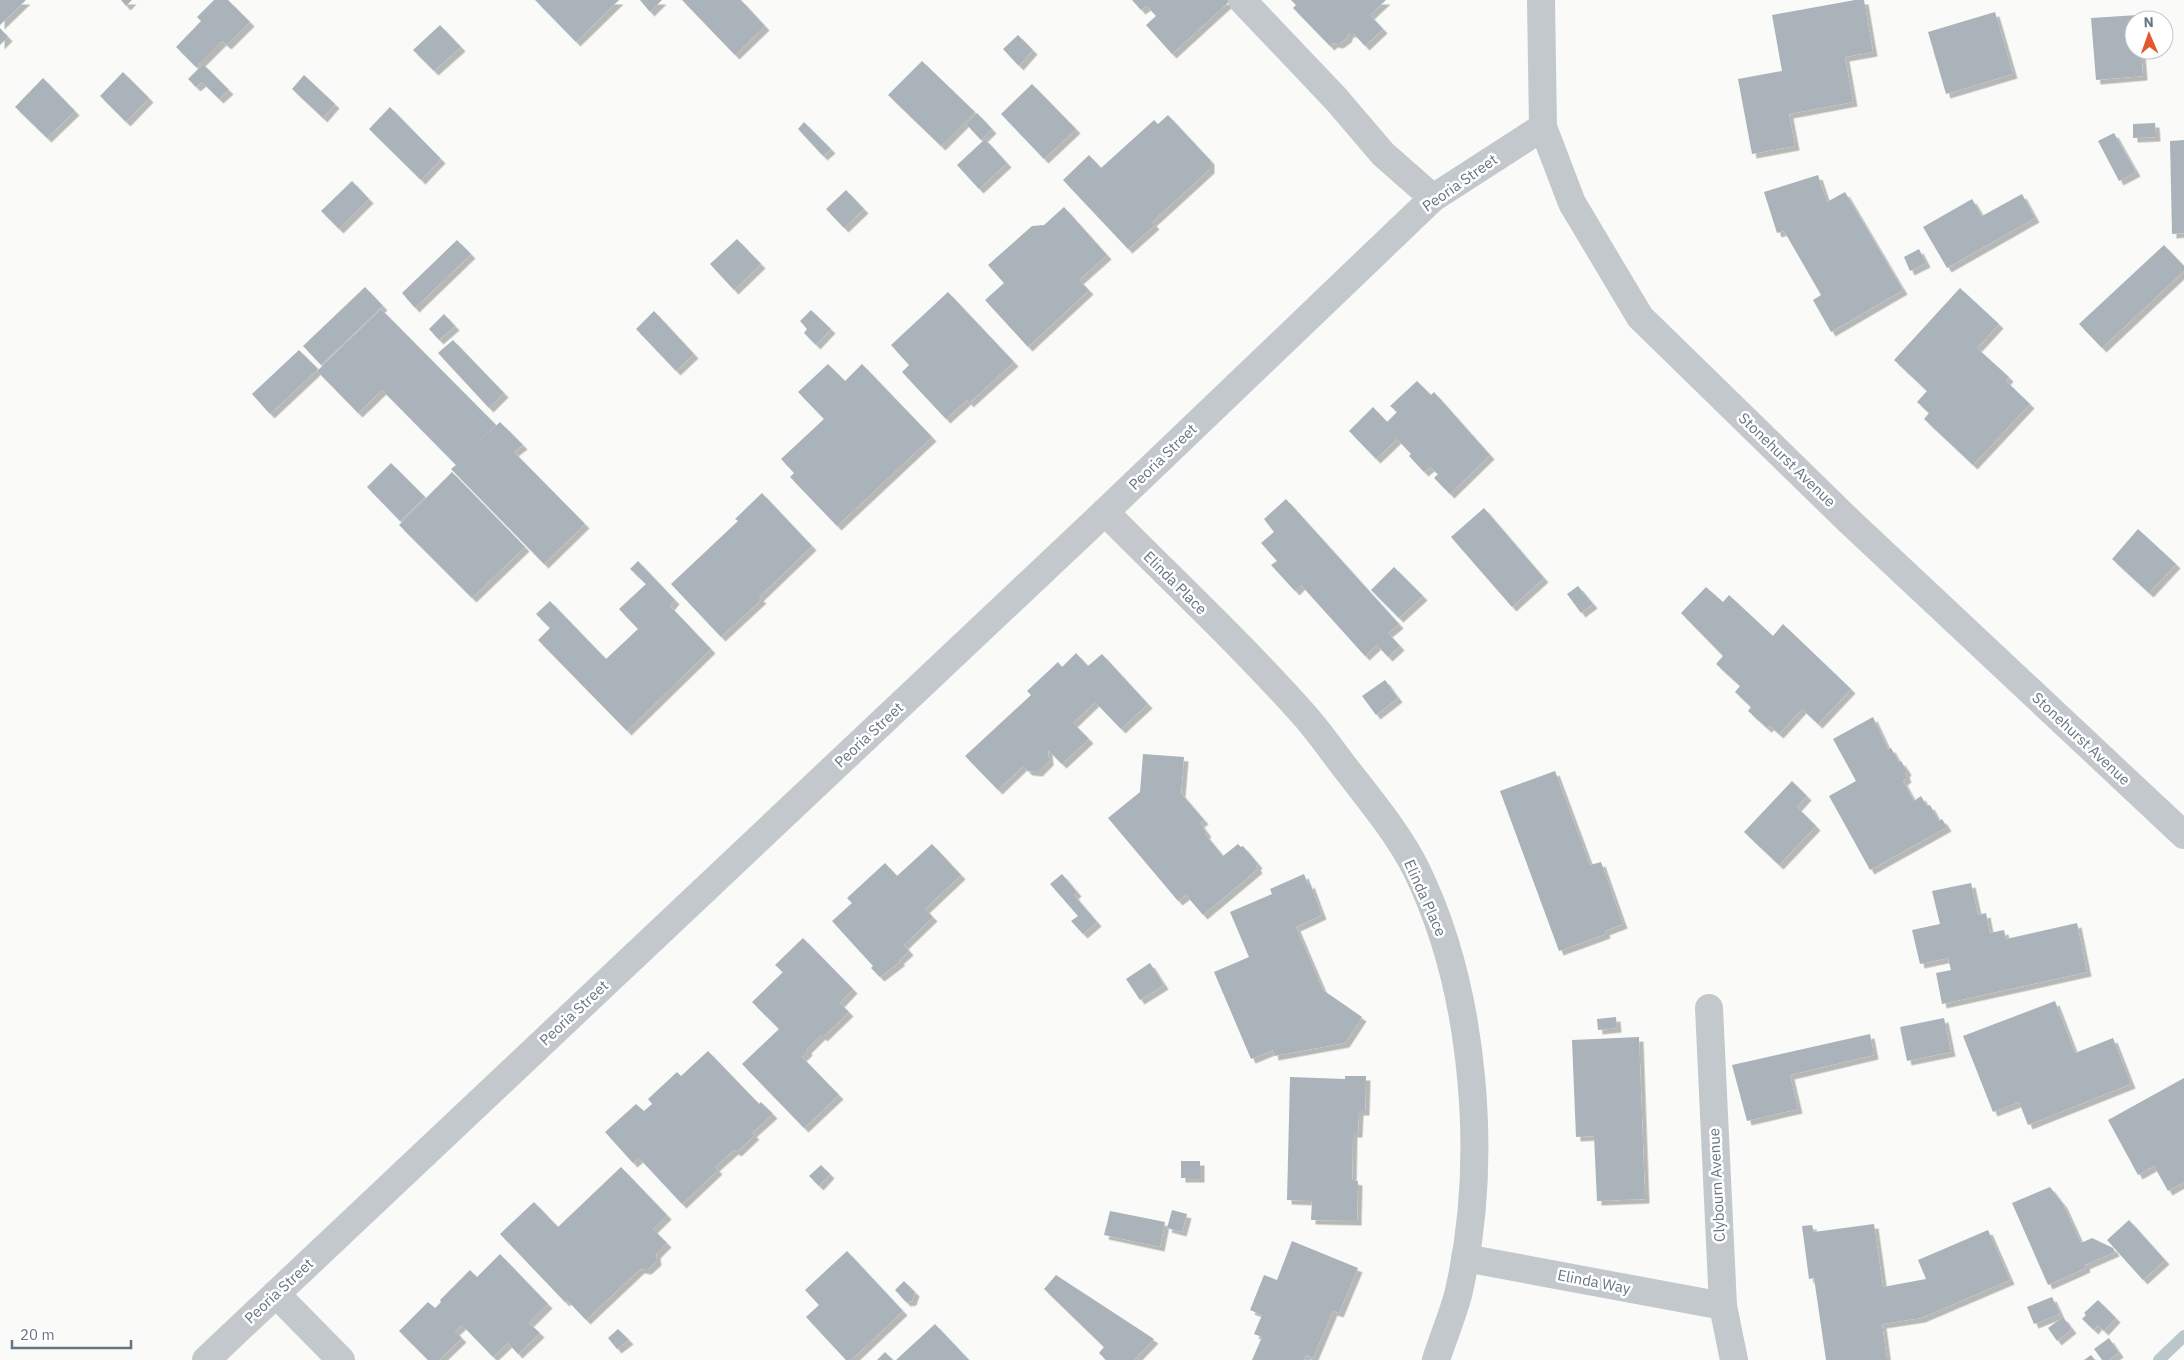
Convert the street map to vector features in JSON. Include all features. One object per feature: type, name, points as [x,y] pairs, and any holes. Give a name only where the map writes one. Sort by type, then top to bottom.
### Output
[{"type":"street","points":[[1242,0],[1336,99],[1383,154],[1432,198]]},
{"type":"street","name":"Stonehurst Avenue","points":[[1541,0],[1543,127],[1572,203],[1640,317],[1848,520],[2184,835]]},
{"type":"street","name":"Peoria Street","points":[[206,1360],[1105,512],[1432,198],[1543,127]]},
{"type":"street","name":"Elinda Place","points":[[1105,512],[1305,716],[1372,802],[1416,870],[1442,931],[1464,1016],[1469,1059],[1473,1144],[1470,1217],[1465,1258],[1457,1297],[1436,1360]]},
{"type":"street","name":"Clybourn Avenue","points":[[1709,1008],[1723,1306],[1734,1360]]},
{"type":"street","name":"Elinda Way","points":[[1465,1258],[1723,1306]]},
{"type":"street","points":[[276,1294],[341,1360]]},
{"type":"building","points":[[0,0],[26,0],[0,25]]},
{"type":"building","points":[[121,0],[132,0],[126,6]]},
{"type":"building","points":[[214,0],[228,0],[250,22],[227,45],[222,41],[196,67],[176,47],[201,21],[197,17]]},
{"type":"building","points":[[535,0],[619,0],[576,42]]},
{"type":"building","points":[[640,0],[662,0],[650,12]]},
{"type":"building","points":[[682,0],[741,0],[765,26],[735,55]]},
{"type":"building","points":[[1132,0],[1231,0],[1172,54],[1146,25],[1156,16],[1147,6],[1141,10]]},
{"type":"building","points":[[1291,0],[1386,0],[1370,15],[1383,29],[1365,46],[1353,33],[1349,33],[1347,38],[1339,44],[1333,43],[1330,46],[1293,8],[1296,5]]},
{"type":"building","points":[[1864,0],[1873,52],[1845,57],[1853,102],[1789,114],[1795,146],[1752,154],[1738,79],[1782,71],[1772,15]]},
{"type":"building","points":[[1995,12],[2013,74],[1946,94],[1928,32]]},
{"type":"building","points":[[2124,16],[2124,60],[2142,60],[2143,76],[2096,80],[2091,18]]},
{"type":"building","points":[[440,25],[461,47],[434,71],[413,50]]},
{"type":"building","points":[[0,28],[8,37],[0,45]]},
{"type":"building","points":[[1018,35],[1033,50],[1019,66],[1003,49]]},
{"type":"building","points":[[922,61],[975,112],[941,146],[888,95]]},
{"type":"building","points":[[203,64],[229,90],[219,99],[202,82],[196,87],[188,79]]},
{"type":"building","points":[[123,72],[149,98],[126,122],[100,96]]},
{"type":"building","points":[[304,75],[335,104],[323,118],[292,89]]},
{"type":"building","points":[[43,78],[75,111],[47,138],[15,107]]},
{"type":"building","points":[[1032,84],[1076,129],[1044,159],[1001,114]]},
{"type":"building","points":[[390,107],[441,159],[421,180],[369,129]]},
{"type":"building","points":[[977,113],[992,129],[981,140],[966,124]]},
{"type":"building","points":[[1168,115],[1210,160],[1210,169],[1152,222],[1155,225],[1128,249],[1063,180],[1089,155],[1101,168],[1154,120],[1158,124]]},
{"type":"building","points":[[804,122],[831,149],[823,156],[798,129]]},
{"type":"building","points":[[2155,123],[2156,137],[2133,138],[2133,124]]},
{"type":"building","points":[[2114,133],[2136,172],[2119,181],[2098,141]]},
{"type":"building","points":[[985,139],[1007,163],[979,189],[957,165]]},
{"type":"building","points":[[2184,140],[2184,233],[2172,234],[2170,141]]},
{"type":"building","points":[[1818,175],[1827,202],[1845,192],[1903,290],[1831,332],[1813,300],[1821,295],[1784,231],[1777,233],[1764,192]]},
{"type":"building","points":[[352,181],[369,199],[339,229],[321,211]]},
{"type":"building","points":[[846,190],[864,209],[844,228],[826,209]]},
{"type":"building","points":[[2022,194],[2035,218],[1947,268],[1923,227],[1972,199],[1982,216]]},
{"type":"building","points":[[1064,207],[1107,255],[1079,280],[1089,290],[1028,347],[985,300],[1004,283],[988,265],[1032,226],[1044,225]]},
{"type":"building","points":[[737,239],[761,264],[734,290],[710,264]]},
{"type":"building","points":[[457,240],[471,254],[415,308],[402,293]]},
{"type":"building","points":[[2164,245],[2184,266],[2184,271],[2102,348],[2079,324]]},
{"type":"building","points":[[1919,249],[1926,263],[1910,271],[1904,257]]},
{"type":"building","points":[[365,287],[383,306],[321,365],[303,346]]},
{"type":"building","points":[[1960,288],[1999,324],[1977,348],[2009,377],[2006,381],[2030,404],[1973,465],[1924,419],[1929,413],[1917,402],[1927,391],[1894,360]]},
{"type":"building","points":[[948,292],[1014,362],[969,403],[967,400],[946,419],[902,372],[909,365],[891,345]]},
{"type":"building","points":[[381,309],[496,425],[473,447],[500,422],[523,445],[514,452],[585,524],[544,564],[451,469],[456,465],[382,390],[358,413],[317,371]]},
{"type":"building","points":[[811,310],[831,329],[816,345],[804,333],[807,329],[800,321]]},
{"type":"building","points":[[654,311],[694,354],[676,371],[636,329]]},
{"type":"building","points":[[444,314],[455,326],[439,340],[429,329]]},
{"type":"building","points":[[453,340],[504,393],[489,408],[438,353]]},
{"type":"building","points":[[299,350],[318,369],[270,414],[252,394]]},
{"type":"building","points":[[828,364],[845,381],[862,364],[932,437],[837,526],[790,477],[794,473],[781,459],[824,419],[798,392]]},
{"type":"building","points":[[1417,381],[1431,395],[1434,392],[1490,455],[1450,494],[1434,478],[1438,474],[1430,467],[1424,472],[1397,439],[1376,459],[1349,431],[1373,407],[1387,422],[1397,412],[1390,406]]},
{"type":"building","points":[[391,463],[425,497],[400,521],[367,487]]},
{"type":"building","points":[[452,472],[525,547],[472,598],[399,525]]},
{"type":"building","points":[[762,493],[812,546],[759,597],[762,599],[721,637],[671,584],[738,521],[735,519]]},
{"type":"building","points":[[1286,499],[1399,624],[1388,633],[1400,646],[1388,657],[1377,645],[1365,656],[1301,585],[1295,591],[1271,565],[1277,561],[1261,543],[1274,532],[1264,519]]},
{"type":"building","points":[[1484,508],[1544,578],[1512,607],[1451,537]]},
{"type":"building","points":[[2138,529],[2176,564],[2149,593],[2112,559]]},
{"type":"building","points":[[638,561],[675,600],[670,606],[711,649],[627,731],[538,640],[550,628],[536,614],[550,601],[606,659],[638,629],[619,609],[646,584],[630,569]]},
{"type":"building","points":[[1394,567],[1423,596],[1399,618],[1371,590]]},
{"type":"building","points":[[1578,586],[1593,604],[1581,613],[1567,594]]},
{"type":"building","points":[[1706,587],[1723,602],[1729,595],[1773,636],[1783,624],[1851,689],[1818,724],[1802,709],[1779,734],[1770,726],[1767,728],[1748,711],[1751,707],[1735,692],[1740,686],[1716,664],[1723,656],[1681,613]]},
{"type":"building","points":[[1076,653],[1088,666],[1102,654],[1148,704],[1121,729],[1095,702],[1073,723],[1089,739],[1062,764],[1048,750],[1049,761],[1038,772],[1028,771],[1023,766],[998,790],[965,756],[1031,695],[1027,691],[1058,662],[1062,667]]},
{"type":"building","points":[[1385,680],[1398,698],[1376,715],[1362,696]]},
{"type":"building","points":[[1873,717],[1888,749],[1891,748],[1907,771],[1905,773],[1907,778],[1903,781],[1914,801],[1921,796],[1927,806],[1930,805],[1939,821],[1942,819],[1947,827],[1870,870],[1829,796],[1856,781],[1833,739]]},
{"type":"building","points":[[1143,754],[1184,757],[1181,793],[1204,820],[1200,823],[1207,833],[1205,834],[1223,856],[1238,844],[1241,847],[1243,846],[1258,864],[1256,866],[1258,869],[1203,915],[1186,895],[1178,901],[1108,818],[1140,792]]},
{"type":"building","points":[[1555,771],[1590,865],[1601,862],[1623,924],[1605,931],[1606,934],[1559,951],[1500,791]]},
{"type":"building","points":[[1792,781],[1807,796],[1797,807],[1816,826],[1779,865],[1744,832]]},
{"type":"building","points":[[932,844],[961,875],[925,909],[933,917],[904,945],[909,951],[899,960],[901,961],[880,977],[871,968],[873,966],[832,921],[852,903],[847,898],[885,863],[897,876]]},
{"type":"building","points":[[1062,874],[1077,892],[1074,895],[1097,922],[1083,934],[1071,921],[1078,916],[1050,884]]},
{"type":"building","points":[[1304,874],[1308,885],[1310,883],[1322,915],[1296,927],[1323,990],[1362,1017],[1345,1043],[1274,1056],[1273,1050],[1251,1059],[1214,972],[1249,957],[1230,912],[1272,894],[1270,889]]},
{"type":"building","points":[[1971,883],[1978,915],[1986,913],[1990,933],[2004,930],[2006,939],[2077,923],[2087,972],[1942,1004],[1936,973],[1951,970],[1948,958],[1920,964],[1912,930],[1940,924],[1932,891]]},
{"type":"building","points":[[803,938],[853,989],[840,1003],[849,1012],[823,1037],[821,1035],[802,1057],[839,1095],[804,1128],[742,1064],[779,1029],[752,1002],[783,972],[775,965]]},
{"type":"building","points":[[1150,963],[1164,985],[1140,1000],[1126,979]]},
{"type":"building","points":[[2055,1001],[2075,1053],[2113,1038],[2131,1084],[2028,1125],[2019,1102],[1993,1112],[1963,1036]]},
{"type":"building","points":[[1616,1017],[1617,1028],[1598,1030],[1597,1019]]},
{"type":"building","points":[[1944,1018],[1951,1052],[1907,1061],[1900,1027]]},
{"type":"building","points":[[1870,1034],[1874,1055],[1790,1075],[1798,1109],[1747,1121],[1732,1065]]},
{"type":"building","points":[[1639,1037],[1645,1199],[1597,1201],[1594,1136],[1576,1137],[1572,1040]]},
{"type":"building","points":[[708,1051],[759,1104],[761,1102],[773,1114],[752,1133],[755,1135],[737,1152],[734,1150],[715,1167],[718,1170],[682,1204],[639,1158],[633,1163],[605,1132],[636,1104],[644,1111],[652,1104],[648,1099],[677,1072],[681,1076]]},
{"type":"building","points":[[1345,1076],[1366,1076],[1365,1111],[1359,1111],[1358,1133],[1353,1133],[1352,1180],[1358,1181],[1357,1221],[1311,1220],[1312,1201],[1287,1200],[1290,1077],[1345,1079]]},
{"type":"building","points":[[2184,1078],[2184,1182],[2168,1191],[2154,1166],[2138,1175],[2108,1120]]},
{"type":"building","points":[[1181,1161],[1200,1161],[1200,1178],[1181,1178]]},
{"type":"building","points":[[821,1165],[830,1174],[819,1186],[809,1176]]},
{"type":"building","points":[[621,1167],[667,1215],[653,1229],[667,1243],[656,1254],[657,1261],[647,1270],[640,1269],[586,1320],[567,1300],[565,1302],[500,1234],[534,1202],[558,1227]]},
{"type":"building","points":[[2050,1187],[2063,1204],[2081,1243],[2092,1238],[2113,1248],[2115,1252],[2085,1265],[2086,1268],[2048,1285],[2012,1203]]},
{"type":"building","points":[[1172,1210],[1187,1214],[1182,1232],[1167,1228]]},
{"type":"building","points":[[1110,1211],[1165,1222],[1160,1247],[1104,1235]]},
{"type":"building","points":[[2129,1220],[2165,1260],[2143,1280],[2107,1240]]},
{"type":"building","points":[[1874,1224],[1883,1287],[1926,1279],[1918,1260],[1988,1230],[2010,1280],[1921,1318],[1882,1324],[1887,1360],[1826,1360],[1814,1278],[1809,1279],[1802,1226],[1812,1225],[1814,1232]]},
{"type":"building","points":[[1292,1241],[1358,1268],[1339,1313],[1333,1311],[1313,1358],[1306,1355],[1304,1360],[1252,1360],[1262,1337],[1254,1334],[1262,1315],[1250,1310],[1264,1275],[1277,1280]]},
{"type":"building","points":[[847,1251],[903,1311],[851,1360],[846,1360],[806,1317],[819,1305],[805,1290]]},
{"type":"building","points":[[500,1254],[548,1304],[529,1323],[540,1333],[518,1354],[508,1343],[493,1357],[462,1325],[455,1331],[462,1338],[439,1360],[428,1360],[399,1331],[428,1302],[435,1308],[441,1302],[440,1300],[470,1270],[477,1277]]},
{"type":"building","points":[[1056,1275],[1154,1339],[1134,1360],[1106,1360],[1099,1353],[1104,1347],[1044,1289]]},
{"type":"building","points":[[904,1281],[915,1292],[912,1301],[906,1302],[895,1290]]},
{"type":"building","points":[[2052,1297],[2060,1314],[2034,1324],[2027,1307]]},
{"type":"building","points":[[2098,1300],[2116,1318],[2104,1331],[2098,1325],[2094,1330],[2082,1319],[2086,1315],[2084,1313]]},
{"type":"building","points":[[2063,1317],[2072,1329],[2057,1341],[2048,1328]]},
{"type":"building","points":[[935,1324],[969,1360],[896,1360]]},
{"type":"building","points":[[618,1329],[629,1340],[617,1349],[608,1338]]},
{"type":"building","points":[[2109,1338],[2119,1353],[2109,1360],[2102,1360],[2094,1349]]},
{"type":"building","points":[[885,1352],[893,1360],[877,1360]]},
{"type":"building","points":[[2091,1355],[2095,1360],[2084,1360]]},
{"type":"waterway","points":[[2159,1360],[2184,1336]]}]
